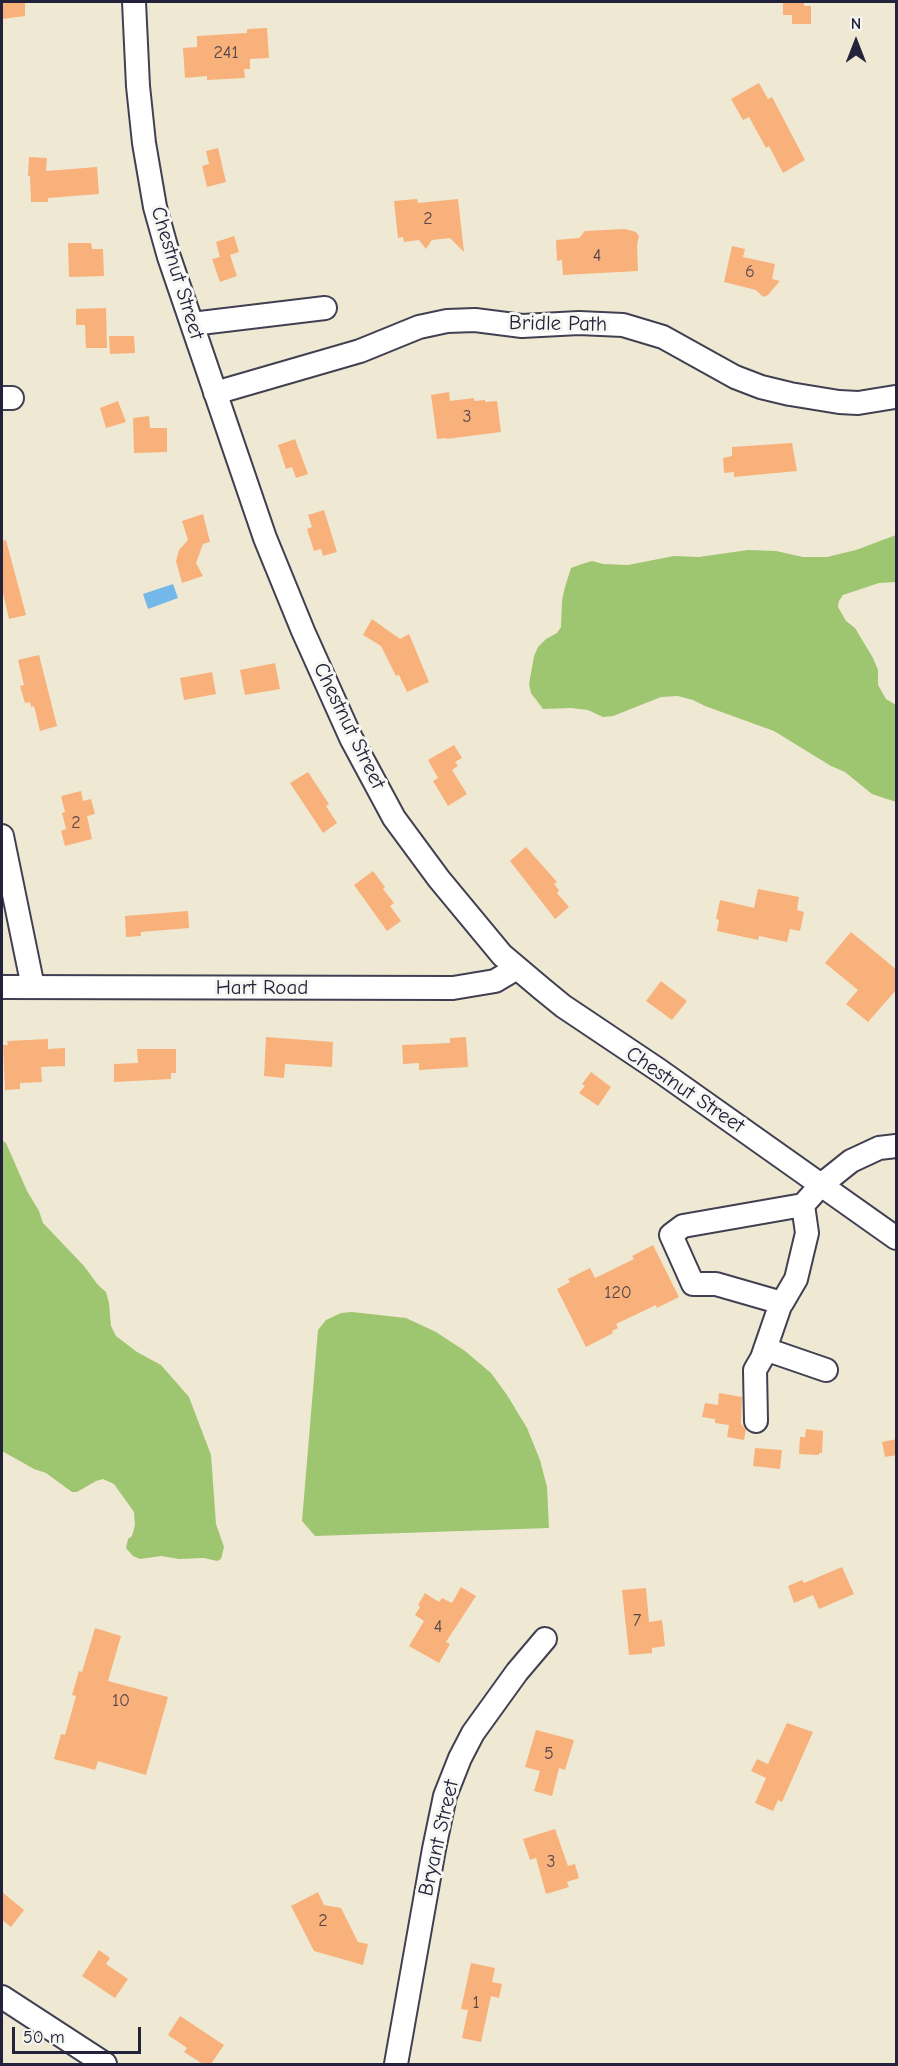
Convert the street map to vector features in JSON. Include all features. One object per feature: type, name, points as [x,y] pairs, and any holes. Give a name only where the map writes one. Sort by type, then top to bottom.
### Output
[{"type":"street","name":"Chestnut Street","points":[[134,2],[139,105],[151,186],[160,228],[265,538],[303,631],[351,738],[394,818],[439,879],[502,955],[517,968],[563,1006],[669,1077],[896,1237]]},
{"type":"street","points":[[192,324],[325,308]]},
{"type":"street","name":"Bridle Path","points":[[215,393],[360,351],[420,327],[447,321],[475,320],[522,326],[579,323],[623,326],[663,337],[735,377],[761,387],[839,402],[858,403],[895,397]]},
{"type":"street","points":[[2,836],[33,987]]},
{"type":"street","name":"Hart Road","points":[[2,987],[453,988],[495,981],[517,968]]},
{"type":"street","points":[[781,1303],[716,1284],[693,1284],[671,1235],[683,1226],[803,1206],[821,1185],[851,1161],[879,1148],[897,1146]]},
{"type":"street","points":[[756,1421],[754,1370],[762,1358],[781,1303],[796,1279],[807,1233],[803,1206]]},
{"type":"street","points":[[765,1349],[826,1370]]},
{"type":"street","name":"Bryant Street","points":[[396,2064],[445,1796],[473,1733],[517,1672],[545,1639]]},
{"type":"street","points":[[2,1996],[50,2030],[105,2064]]},
{"type":"green space","points":[[896,535],[896,582],[879,583],[843,595],[838,607],[846,621],[855,628],[873,658],[878,670],[878,685],[886,699],[896,705],[896,802],[872,794],[845,772],[831,766],[774,731],[693,700],[678,696],[661,697],[613,716],[603,717],[588,710],[543,709],[531,693],[529,684],[538,647],[557,633],[561,627],[562,600],[571,568],[592,561],[628,565],[674,556],[699,557],[748,550],[776,551],[803,557],[827,557],[856,550]]},
{"type":"green space","points":[[2,1140],[6,1143],[43,1223],[106,1292],[111,1326],[116,1336],[137,1352],[161,1365],[189,1397],[211,1455],[216,1524],[224,1547],[221,1559],[217,1561],[204,1558],[179,1559],[161,1556],[140,1559],[133,1556],[126,1548],[135,1525],[134,1512],[114,1484],[103,1479],[77,1492],[72,1492],[46,1473],[2,1451]]},
{"type":"green space","points":[[352,1312],[406,1318],[436,1332],[465,1351],[491,1373],[527,1428],[540,1460],[547,1487],[549,1528],[315,1536],[302,1521],[318,1330],[326,1320],[341,1313]]},
{"type":"water","points":[[173,584],[178,598],[148,609],[143,594]]},
{"type":"building","points":[[2,2],[25,2],[25,16],[2,19]]},
{"type":"building","points":[[783,2],[804,2],[804,6],[811,6],[811,24],[792,24],[792,15],[783,15]]},
{"type":"building","points":[[267,28],[269,58],[250,59],[250,69],[244,69],[245,78],[207,80],[207,76],[185,78],[183,48],[197,47],[197,36],[247,33],[247,29]]},
{"type":"building","points":[[759,83],[768,99],[772,97],[805,160],[783,173],[769,146],[766,148],[749,117],[743,120],[731,99]]},
{"type":"building","points":[[218,148],[226,182],[207,187],[202,166],[209,164],[206,151]]},
{"type":"building","points":[[29,157],[47,158],[46,171],[97,167],[99,194],[48,198],[48,202],[31,202],[30,176],[28,176]]},
{"type":"building","points":[[417,199],[418,203],[458,199],[464,252],[450,238],[432,240],[426,249],[419,240],[404,242],[403,237],[398,238],[394,201]]},
{"type":"building","points":[[625,229],[636,232],[639,236],[638,271],[563,275],[562,260],[557,261],[556,240],[579,238],[585,231]]},
{"type":"building","points":[[234,236],[239,252],[230,255],[237,276],[220,282],[212,259],[220,257],[216,242]]},
{"type":"building","points":[[68,243],[91,243],[92,249],[103,249],[104,276],[69,277]]},
{"type":"building","points":[[732,246],[745,249],[743,257],[775,264],[772,279],[780,281],[768,295],[763,297],[756,290],[724,282]]},
{"type":"building","points":[[106,308],[107,348],[86,348],[85,325],[76,325],[76,309]]},
{"type":"building","points":[[109,336],[134,336],[135,353],[110,354]]},
{"type":"building","points":[[449,392],[450,401],[474,398],[474,401],[497,401],[501,432],[437,439],[431,395]]},
{"type":"building","points":[[118,401],[126,422],[106,428],[100,408]]},
{"type":"building","points":[[149,416],[150,428],[167,428],[167,452],[134,453],[133,418]]},
{"type":"building","points":[[295,439],[308,474],[296,478],[292,467],[286,469],[278,445]]},
{"type":"building","points":[[792,443],[797,471],[734,477],[734,472],[724,473],[723,458],[732,456],[732,447]]},
{"type":"building","points":[[324,510],[337,552],[323,556],[321,549],[314,551],[307,529],[312,527],[308,515]]},
{"type":"building","points":[[203,514],[210,542],[203,544],[196,563],[203,576],[182,583],[176,561],[179,550],[188,540],[182,521]]},
{"type":"building","points":[[6,540],[26,615],[9,619],[2,589],[2,541]]},
{"type":"building","points":[[372,619],[400,639],[409,634],[429,682],[407,692],[381,646],[363,635]]},
{"type":"building","points":[[39,655],[57,726],[40,731],[34,706],[31,707],[30,702],[25,703],[20,686],[24,685],[18,660]]},
{"type":"building","points":[[275,663],[280,689],[245,695],[240,670]]},
{"type":"building","points":[[212,672],[216,694],[184,700],[180,678]]},
{"type":"building","points":[[454,745],[462,758],[455,762],[458,766],[452,770],[467,794],[448,806],[433,781],[438,778],[428,760]]},
{"type":"building","points":[[308,772],[329,804],[326,806],[337,823],[323,833],[290,783]]},
{"type":"building","points":[[81,791],[83,801],[91,799],[95,814],[87,816],[92,839],[65,846],[61,831],[66,829],[61,796]]},
{"type":"building","points":[[526,847],[557,882],[554,884],[559,890],[557,893],[569,907],[555,919],[510,861]]},
{"type":"building","points":[[373,871],[394,903],[390,906],[401,921],[387,931],[354,885]]},
{"type":"building","points":[[758,889],[799,897],[797,910],[804,912],[800,931],[790,929],[787,942],[759,936],[758,940],[717,931],[719,920],[716,919],[720,900],[754,908]]},
{"type":"building","points":[[188,911],[189,928],[141,932],[141,936],[126,937],[125,916]]},
{"type":"building","points":[[851,932],[897,970],[897,989],[868,1022],[846,1004],[858,990],[825,963]]},
{"type":"building","points":[[661,981],[687,1001],[672,1020],[646,1001]]},
{"type":"building","points":[[266,1037],[333,1042],[332,1067],[285,1064],[284,1078],[264,1076]]},
{"type":"building","points":[[466,1037],[468,1067],[419,1070],[419,1063],[403,1064],[402,1045],[450,1043],[450,1038]]},
{"type":"building","points":[[48,1039],[48,1049],[65,1048],[65,1066],[41,1067],[42,1082],[20,1083],[20,1089],[5,1090],[3,1045],[8,1045],[7,1041]]},
{"type":"building","points":[[137,1049],[176,1049],[176,1073],[171,1073],[171,1079],[114,1082],[114,1064],[138,1063]]},
{"type":"building","points":[[591,1072],[611,1087],[598,1106],[579,1093],[585,1086],[582,1084]]},
{"type":"building","points":[[653,1245],[679,1297],[616,1324],[618,1328],[612,1331],[613,1333],[586,1347],[557,1289],[570,1282],[568,1279],[590,1268],[595,1278],[634,1259],[632,1256]]},
{"type":"building","points":[[719,1393],[742,1397],[741,1424],[746,1429],[744,1440],[727,1437],[729,1425],[715,1423],[715,1419],[702,1417],[705,1403],[718,1405]]},
{"type":"building","points":[[806,1429],[823,1431],[822,1453],[819,1455],[799,1454],[800,1437],[805,1437]]},
{"type":"building","points":[[897,1439],[897,1455],[885,1457],[882,1442]]},
{"type":"building","points":[[755,1448],[782,1450],[780,1469],[753,1466]]},
{"type":"building","points":[[842,1567],[854,1594],[819,1609],[813,1595],[794,1603],[788,1586],[802,1580],[804,1583]]},
{"type":"building","points":[[461,1587],[476,1596],[446,1642],[450,1644],[439,1663],[409,1646],[424,1621],[415,1615],[425,1593],[439,1602],[442,1598],[452,1603]]},
{"type":"building","points":[[646,1588],[649,1622],[662,1620],[665,1646],[652,1648],[652,1653],[629,1655],[622,1590]]},
{"type":"building","points":[[95,1628],[121,1636],[108,1681],[168,1697],[146,1775],[98,1761],[95,1770],[54,1759],[61,1734],[65,1735],[76,1696],[72,1695],[79,1671],[82,1672]]},
{"type":"building","points":[[787,1723],[813,1732],[782,1802],[778,1800],[773,1811],[755,1803],[766,1778],[751,1771],[757,1759],[768,1764]]},
{"type":"building","points":[[536,1730],[574,1740],[565,1770],[559,1768],[552,1796],[534,1791],[540,1771],[525,1767]]},
{"type":"building","points":[[555,1829],[568,1866],[575,1864],[579,1878],[567,1882],[569,1887],[546,1894],[536,1858],[530,1860],[523,1839]]},
{"type":"building","points":[[2,1892],[24,1910],[11,1927],[2,1920]]},
{"type":"building","points":[[318,1892],[324,1905],[341,1908],[358,1942],[368,1944],[363,1965],[314,1951],[291,1906]]},
{"type":"building","points":[[99,1950],[110,1958],[106,1964],[128,1979],[115,1998],[82,1976]]},
{"type":"building","points":[[471,1963],[495,1968],[492,1982],[502,1984],[499,1998],[491,1996],[481,2042],[462,2038],[468,2010],[461,2009]]},
{"type":"building","points":[[180,2016],[224,2045],[211,2064],[203,2064],[184,2052],[187,2048],[168,2035]]}]
